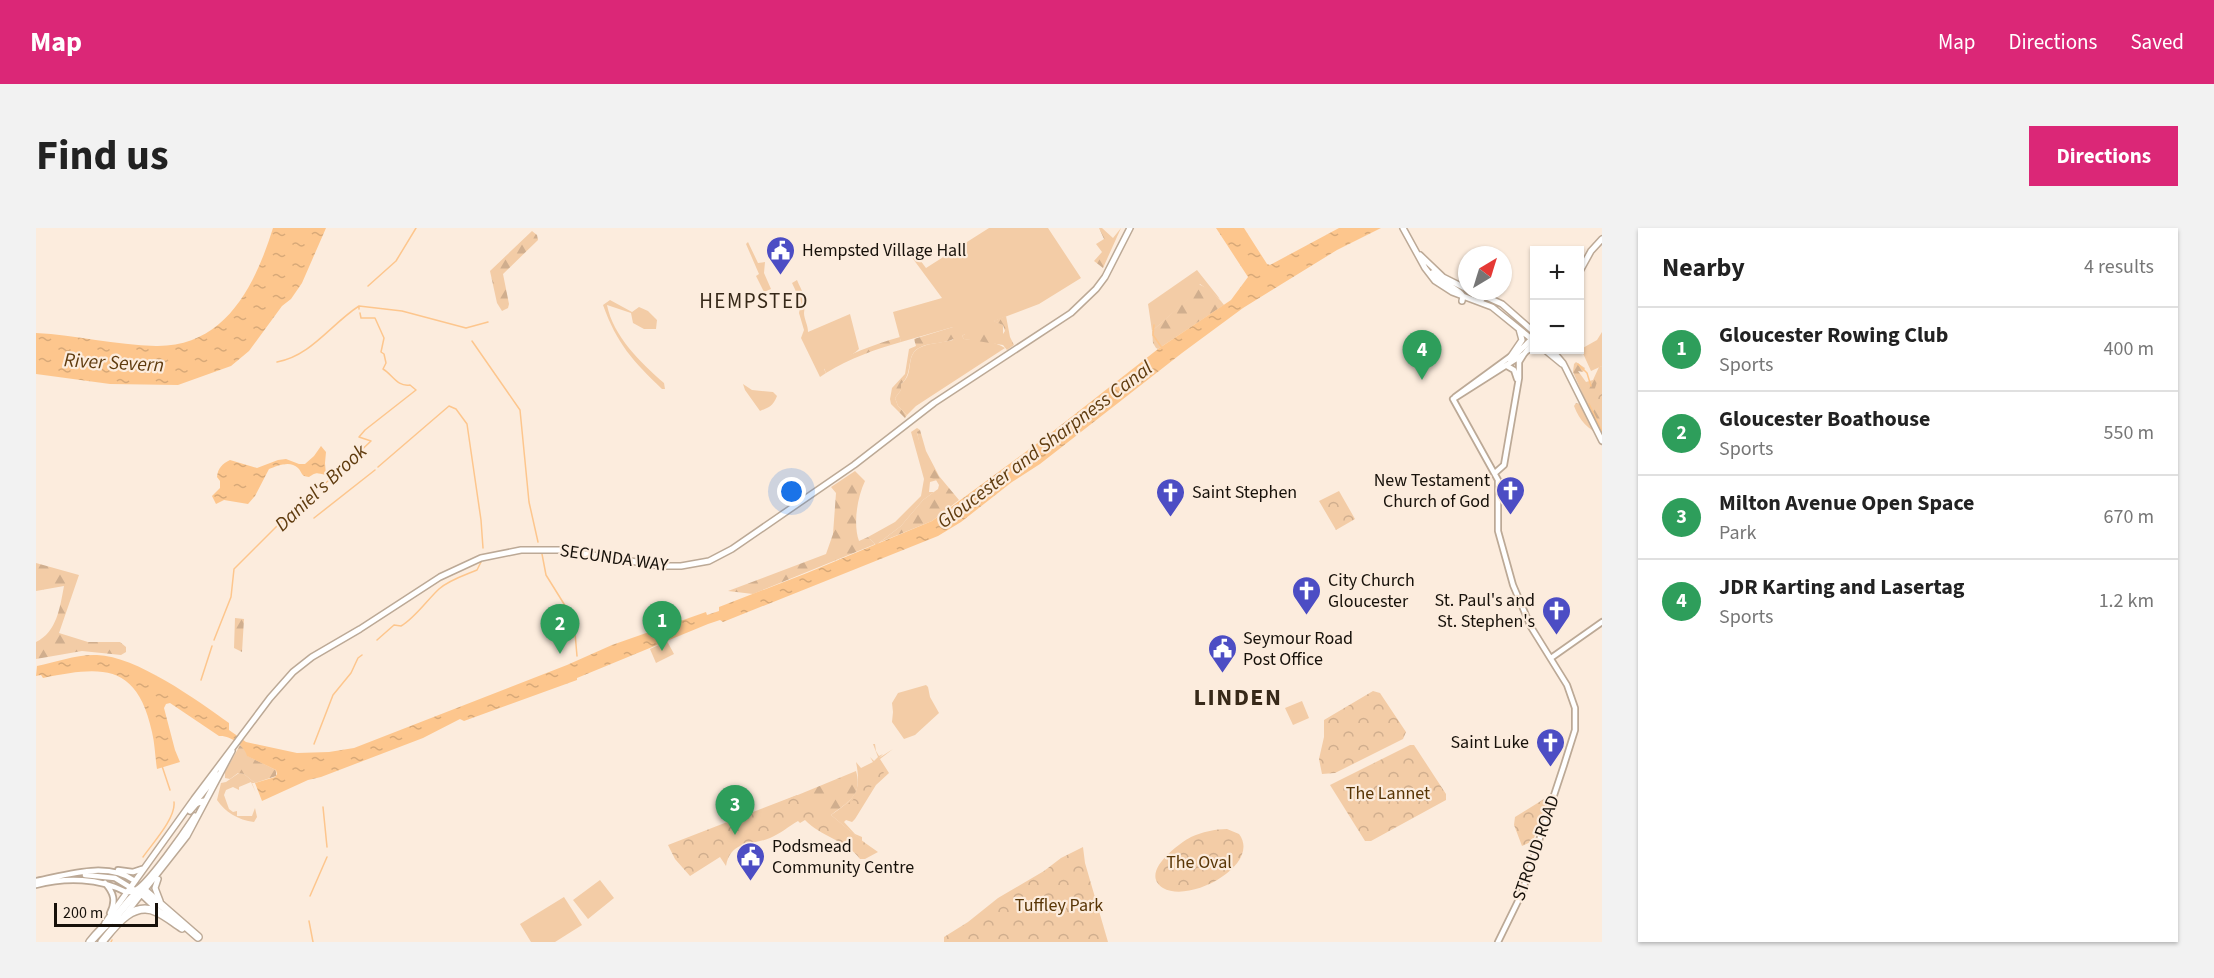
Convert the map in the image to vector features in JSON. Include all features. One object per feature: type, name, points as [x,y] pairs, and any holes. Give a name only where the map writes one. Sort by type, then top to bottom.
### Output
[{"type":"highway","points":[[90,942],[137,892],[162,905],[201,940]]},
{"type":"highway","points":[[102,942],[123,917],[140,910],[156,911],[201,940]]},
{"type":"main road","name":"SECUNDA WAY","points":[[236,744],[285,680],[306,662],[425,586],[473,561],[521,550],[554,549],[662,566],[681,566],[709,561],[732,549],[845,471],[942,398],[1071,313],[1105,277],[1130,228]]},
{"type":"main road","points":[[1403,228],[1435,281],[1463,299],[1492,307],[1530,336]]},
{"type":"main road","points":[[1584,263],[1591,250],[1602,238]]},
{"type":"main road","points":[[1417,252],[1443,277],[1458,284]]},
{"type":"main road","points":[[1482,300],[1500,309],[1521,333],[1522,339],[1507,362]]},
{"type":"main road","points":[[1493,300],[1502,304],[1530,335]]},
{"type":"main road","points":[[1530,341],[1519,353],[1456,397],[1462,416],[1495,473],[1504,465],[1519,362],[1530,344]]},
{"type":"main road","points":[[1507,362],[1530,350]]},
{"type":"main road","points":[[1551,354],[1565,367],[1602,441]]},
{"type":"main road","points":[[1507,362],[1514,370],[1517,382]]},
{"type":"main road","name":"STROUD ROAD","points":[[1495,473],[1500,487],[1498,531],[1509,574],[1526,616],[1574,700],[1575,730],[1521,895],[1498,942]]},
{"type":"main road","points":[[1551,658],[1602,622]]},
{"type":"main road","points":[[162,905],[155,888],[166,865],[187,836],[236,744]]},
{"type":"main road","points":[[137,892],[135,881],[236,744]]},
{"type":"main road","points":[[194,798],[196,800],[201,796],[227,761]]},
{"type":"main road","points":[[123,917],[137,892],[172,849],[205,802],[218,773]]},
{"type":"main road","points":[[162,844],[194,806],[205,802]]},
{"type":"main road","points":[[137,892],[166,865]]},
{"type":"main road","points":[[36,883],[98,870],[135,872],[145,868]]},
{"type":"main road","points":[[98,870],[117,872],[135,881]]},
{"type":"main road","points":[[70,875],[107,876],[121,880],[167,918]]},
{"type":"main road","points":[[36,883],[80,880],[104,883],[137,892],[156,911]]},
{"type":"main road","points":[[103,926],[114,905],[114,897],[104,883]]},
{"type":"green space","points":[[989,228],[1048,228],[1081,278],[1039,304],[994,321],[1003,325],[1003,334],[965,334],[962,336],[964,339],[991,342],[1005,348],[916,406],[907,415],[898,406],[895,398],[907,376],[913,354],[924,346],[953,340],[953,327],[901,342],[893,312],[942,298],[905,248],[911,248],[926,268]]},
{"type":"green space","points":[[1099,228],[1113,238],[1121,228],[1103,268],[1094,261],[1102,252],[1096,244],[1104,239]]},
{"type":"green space","points":[[532,231],[537,235],[538,240],[503,274],[509,304],[508,308],[502,311],[497,303],[490,271]]},
{"type":"green space","points":[[748,242],[758,263],[765,262],[764,273],[771,289],[764,292],[756,276],[759,274],[746,244]]},
{"type":"green space","points":[[1197,270],[1220,299],[1200,284],[1191,297],[1152,331],[1148,304]]},
{"type":"green space","points":[[797,280],[804,296],[804,315],[808,332],[850,314],[859,349],[824,369],[826,373],[820,377],[801,338],[804,330],[799,313],[801,302],[792,283]]},
{"type":"green space","points":[[1192,283],[1202,285],[1218,297],[1224,305],[1158,349],[1156,348],[1152,331],[1190,297]]},
{"type":"green space","points":[[610,300],[632,312],[639,307],[648,311],[657,320],[656,329],[644,329],[633,323],[631,313],[607,305],[615,327],[622,338],[637,358],[664,383],[665,389],[662,389],[643,370],[620,341],[603,305]]},
{"type":"green space","points":[[1006,316],[1014,345],[1007,350],[1003,345],[964,339],[962,336],[965,334],[1003,334],[1005,331],[1003,325],[993,321]]},
{"type":"green space","points":[[953,327],[959,336],[949,341],[927,345],[914,352],[907,376],[895,398],[898,406],[907,415],[905,418],[891,404],[890,399],[892,388],[905,374],[909,349],[916,346],[914,339]]},
{"type":"green space","points":[[1602,332],[1602,366],[1591,371],[1583,354],[1584,347],[1597,340]]},
{"type":"green space","points":[[900,337],[901,342],[862,355],[826,373],[824,368],[842,358]]},
{"type":"green space","points":[[1576,362],[1585,368],[1583,372],[1578,371],[1586,382],[1593,380],[1599,367],[1602,366],[1602,437],[1585,424],[1574,406],[1576,403],[1580,404],[1587,413],[1590,411],[1573,372]]},
{"type":"green space","points":[[1602,380],[1602,421],[1592,397],[1597,382]]},
{"type":"green space","points":[[743,384],[752,390],[773,392],[777,396],[772,405],[760,411]]},
{"type":"green space","points":[[917,428],[920,430],[917,433],[929,476],[937,480],[930,482],[929,492],[934,492],[923,500],[901,526],[876,545],[868,537],[895,522],[921,496],[924,479],[911,432]]},
{"type":"green space","points":[[920,430],[926,451],[939,476],[959,500],[932,521],[879,542],[901,526],[923,500],[938,489],[939,485],[936,480],[926,476],[917,432]]},
{"type":"green space","points":[[855,471],[865,481],[857,511],[857,534],[859,541],[868,537],[875,544],[753,594],[728,591],[826,554],[833,534],[836,493],[831,487]]},
{"type":"green space","points":[[1339,491],[1355,519],[1336,530],[1319,501]]},
{"type":"green space","points":[[36,563],[79,575],[59,633],[88,642],[120,642],[126,647],[126,652],[121,655],[82,651],[36,659],[36,642],[49,632],[53,625],[64,586],[36,591]]},
{"type":"green space","points":[[235,618],[244,619],[242,652],[234,648]]},
{"type":"green space","points":[[667,641],[674,654],[656,663],[650,649]]},
{"type":"green space","points":[[926,685],[939,713],[915,735],[904,739],[892,722],[892,703],[898,693]]},
{"type":"green space","name":"The Lannet","points":[[1373,691],[1380,693],[1406,732],[1403,739],[1335,773],[1322,774],[1319,759],[1324,737],[1324,720]]},
{"type":"green space","points":[[1302,701],[1309,718],[1293,725],[1285,708]]},
{"type":"green space","points":[[873,744],[879,756],[883,754],[879,758],[893,749],[880,759],[889,773],[876,785],[855,819],[852,822],[846,820],[844,822],[855,834],[862,837],[862,841],[831,815],[846,804],[855,793],[858,781],[856,762],[861,768],[873,762],[870,757],[874,761],[878,757]]},
{"type":"green space","points":[[240,745],[246,750],[248,756],[276,770],[276,776],[255,783],[244,774],[238,773],[230,779],[225,778],[225,772]]},
{"type":"green space","name":"The Lannet","points":[[1414,745],[1446,794],[1446,800],[1371,841],[1365,841],[1330,785]]},
{"type":"green space","points":[[874,769],[881,769],[884,773],[873,784],[855,814],[851,816],[845,814],[842,808],[853,800],[862,781]]},
{"type":"green space","points":[[856,771],[858,779],[856,792],[848,802],[831,815],[865,843],[803,809],[752,814]]},
{"type":"green space","points":[[239,773],[244,774],[255,783],[252,783],[256,793],[251,782],[239,787],[239,790],[233,787],[226,790],[224,795],[229,809],[233,812],[237,811],[237,816],[252,816],[255,808],[257,817],[254,822],[232,815],[217,800],[221,783]]},
{"type":"green space","points":[[797,795],[878,852],[865,859],[860,859],[848,847],[818,831],[805,820],[800,823],[798,821],[770,838],[737,848],[732,852],[726,866],[720,857],[690,876],[675,859],[668,845]]},
{"type":"green space","points":[[1544,799],[1547,801],[1533,841],[1522,846],[1514,825],[1515,817]]},
{"type":"green space","name":"The Oval","points":[[1227,829],[1239,834],[1243,846],[1241,857],[1220,878],[1190,891],[1175,892],[1163,888],[1157,882],[1155,875],[1158,867],[1170,852],[1191,837],[1213,830]]},
{"type":"green space","name":"Tuffley Park","points":[[1083,847],[1085,863],[1108,942],[944,942],[944,937],[968,922],[998,898],[1044,871],[1061,858]]},
{"type":"green space","points":[[600,880],[614,898],[588,919],[573,900]]},
{"type":"green space","points":[[564,897],[582,925],[555,942],[531,942],[520,924]]},
{"type":"water","name":"River Severn","points":[[273,228],[326,228],[302,283],[291,299],[282,306],[249,351],[231,366],[178,385],[110,384],[36,374],[36,333],[156,346],[180,344],[201,336],[219,324],[234,309],[246,291],[266,250]]},
{"type":"water","name":"Gloucester and Sharpness Canal","points":[[1216,228],[1244,228],[1267,264],[1270,265],[1339,228],[1381,228],[1337,250],[1243,308],[1040,464],[1012,482],[961,522],[938,536],[723,622],[720,620],[708,624],[577,678],[577,680],[464,721],[460,719],[423,738],[308,780],[262,801],[255,783],[275,777],[276,770],[247,756],[236,742],[228,737],[219,736],[170,703],[164,708],[180,762],[157,769],[153,737],[145,709],[137,693],[126,681],[114,675],[99,672],[43,678],[41,675],[36,676],[37,666],[89,655],[113,657],[166,681],[229,723],[229,730],[246,742],[297,753],[329,752],[354,748],[567,665],[612,645],[706,612],[707,615],[719,611],[719,607],[932,521],[1047,436],[1158,349],[1231,300],[1248,277]]},
{"type":"water","points":[[321,446],[326,452],[326,475],[317,473],[306,477],[291,464],[280,465],[269,469],[255,496],[248,504],[224,500],[216,504],[212,496],[220,488],[220,481],[217,477],[221,467],[230,460],[257,468],[286,459],[305,464]]},
{"type":"waterway","points":[[368,286],[396,261],[416,228]]},
{"type":"waterway","points":[[359,306],[402,311],[466,328],[488,322]]},
{"type":"waterway","name":"Daniel's Brook","points":[[277,362],[289,359],[311,346],[359,306],[359,309]]},
{"type":"waterway","name":"Daniel's Brook","points":[[214,640],[231,597],[234,569],[302,501],[332,478],[371,441],[359,437],[365,430],[416,390],[410,385],[398,382],[383,369],[386,363],[384,354],[381,352],[384,338],[375,318],[361,318],[360,313]]},
{"type":"waterway","points":[[1154,325],[1153,335],[1162,348]]},
{"type":"waterway","points":[[472,341],[520,410],[529,502],[538,542]]},
{"type":"waterway","points":[[1578,364],[1587,373],[1591,386]]},
{"type":"waterway","points":[[1589,404],[1602,431]]},
{"type":"waterway","points":[[378,467],[449,406],[456,409],[467,424],[483,548]]},
{"type":"waterway","points":[[314,518],[375,470]]},
{"type":"waterway","points":[[542,554],[546,575],[569,612],[575,633],[577,656]]},
{"type":"waterway","points":[[377,640],[394,625],[401,626],[406,623],[443,586],[477,570],[481,562]]},
{"type":"waterway","name":"Daniel's Brook","points":[[201,680],[212,646]]},
{"type":"waterway","points":[[314,744],[333,695],[362,655]]},
{"type":"waterway","name":"Daniel's Brook","points":[[162,766],[170,790]]},
{"type":"waterway","name":"Daniel's Brook","points":[[143,857],[171,816],[174,802]]},
{"type":"waterway","points":[[323,807],[327,847]]},
{"type":"waterway","points":[[310,896],[327,857]]},
{"type":"waterway","points":[[309,921],[313,942]]},
{"type":"place","name":"Hempsted Village Hall","points":[[781,276]]},
{"type":"place","name":"JDR Karting and Lasertag","points":[[1422,380]]},
{"type":"place","name":"New Testament Church of God","points":[[1511,516]]},
{"type":"place","name":"Saint Stephen","points":[[1171,518]]},
{"type":"place","name":"City Church Gloucester","points":[[1307,616]]},
{"type":"place","name":"St. Paul's and St. Stephen's","points":[[1556,636]]},
{"type":"place","name":"Gloucester Rowing Club","points":[[662,651]]},
{"type":"place","name":"Gloucester Boathouse","points":[[560,654]]},
{"type":"place","name":"Seymour Road Post Office","points":[[1222,674]]},
{"type":"place","name":"Saint Luke","points":[[1550,768]]},
{"type":"place","name":"Milton Avenue Open Space","points":[[735,835]]},
{"type":"place","name":"Podsmead Community Centre","points":[[751,882]]},
{"type":"district","name":"HEMPSTED","points":[[754,301]]},
{"type":"district","name":"LINDEN","points":[[1238,697]]}]
